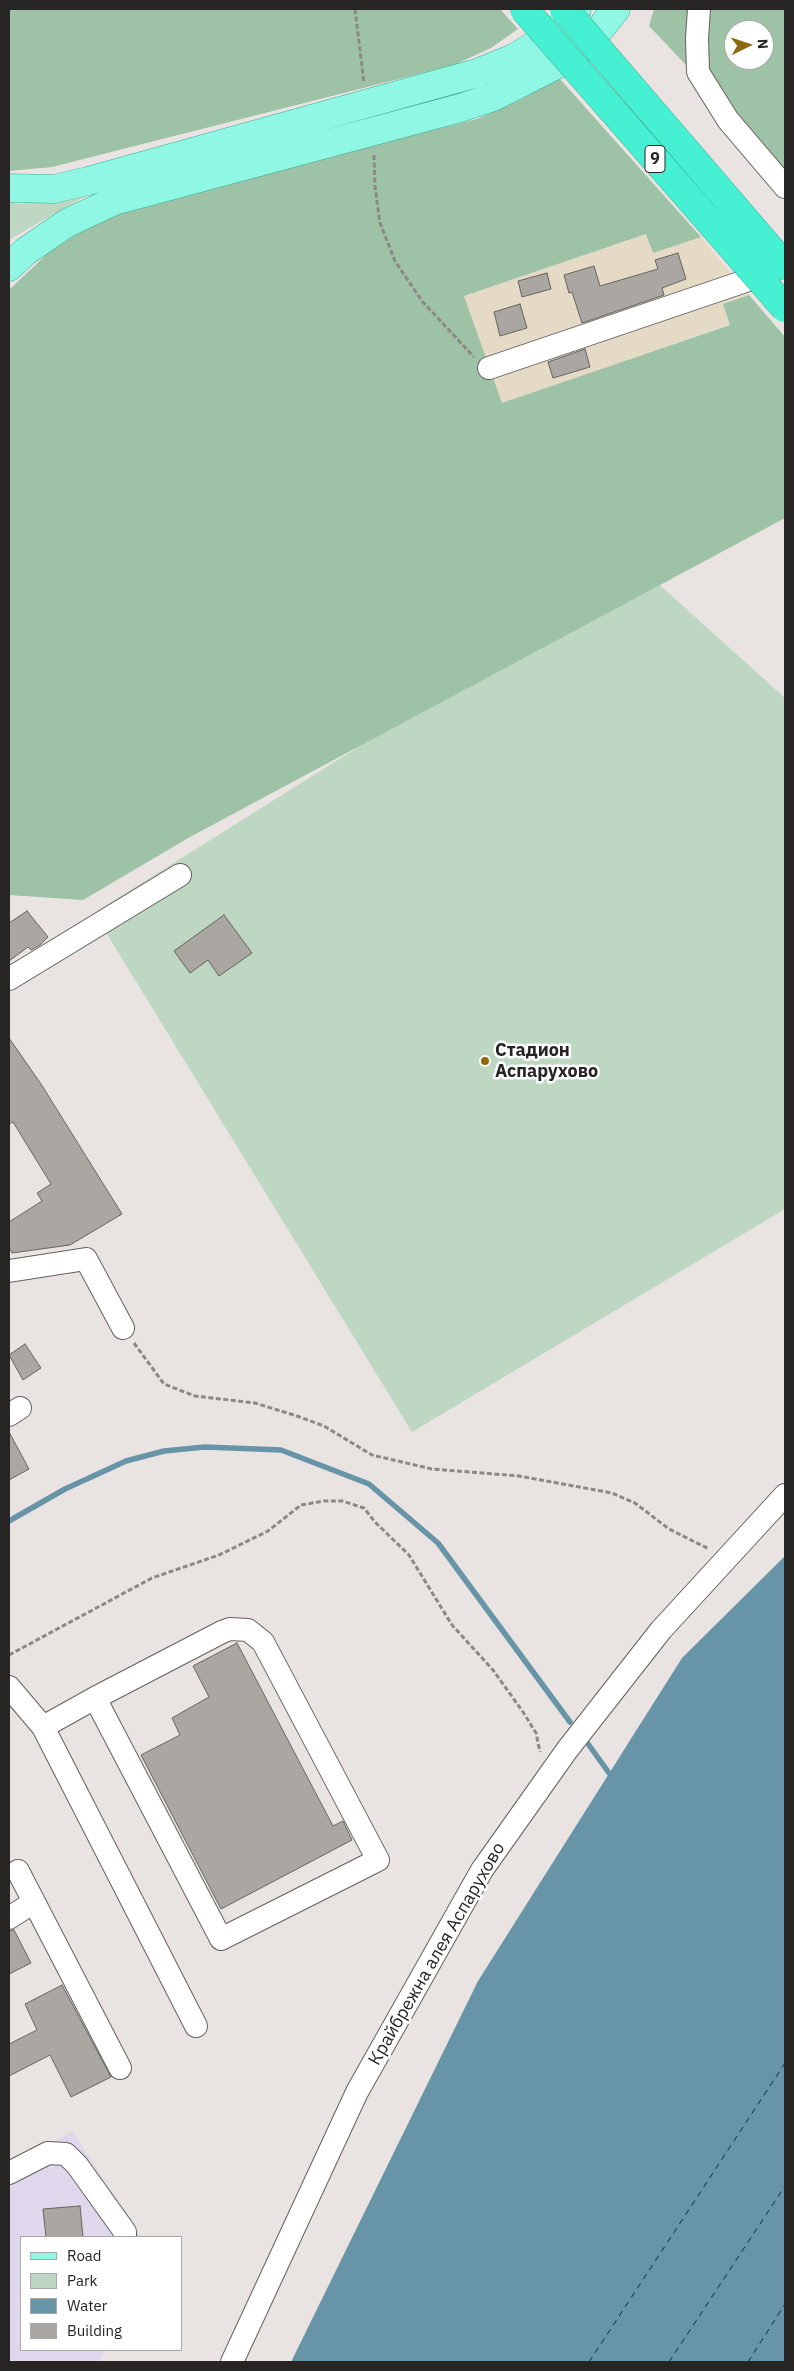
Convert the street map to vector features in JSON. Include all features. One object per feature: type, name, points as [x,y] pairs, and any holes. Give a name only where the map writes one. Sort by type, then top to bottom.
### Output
[{"type":"highway","name":"9","points":[[524,9],[785,308]]},
{"type":"highway","name":"9","points":[[564,9],[785,267]]},
{"type":"main road","points":[[9,188],[54,188],[79,183],[477,73],[514,58],[570,20],[577,9]]},
{"type":"main road","points":[[9,267],[26,251],[67,223],[114,202],[460,108],[493,97],[534,78],[570,58],[596,34],[616,9]]},
{"type":"street","points":[[699,9],[697,38],[698,72],[728,120],[785,187]]},
{"type":"street","points":[[489,368],[785,267]]},
{"type":"street","points":[[9,979],[180,875]]},
{"type":"street","points":[[9,1271],[86,1259],[123,1328]]},
{"type":"street","name":"Крайбрежна алея Аспарухово","points":[[232,2362],[357,2092],[482,1870],[544,1783],[660,1630],[785,1495]]},
{"type":"street","points":[[44,1727],[95,1698],[222,1632],[230,1629],[248,1630],[263,1642],[378,1860],[221,1939],[95,1698]]},
{"type":"street","points":[[9,1687],[44,1727],[196,2026]]},
{"type":"street","points":[[18,1871],[120,2068]]},
{"type":"street","points":[[9,1918],[34,1902]]},
{"type":"street","points":[[12,2165],[48,2153],[66,2154],[72,2159],[125,2232],[125,2236]]},
{"type":"path","points":[[354,9],[367,104]]},
{"type":"path","points":[[374,130],[375,187],[380,223],[395,261],[429,308],[468,353],[489,368]]},
{"type":"path","points":[[123,1328],[164,1384],[195,1396],[255,1403],[297,1416],[324,1426],[372,1455],[432,1469],[519,1476],[612,1494],[635,1503],[670,1530],[727,1558]]},
{"type":"path","points":[[9,1655],[152,1578],[220,1555],[268,1531],[301,1504],[324,1500],[342,1501],[364,1508],[374,1522],[409,1555],[452,1625],[493,1670],[536,1733],[542,1760],[544,1783]]},
{"type":"shaded area","points":[[647,234],[653,252],[701,237],[749,295],[723,304],[730,324],[502,404],[464,296]]},
{"type":"shaded area","points":[[72,2131],[141,2236],[20,2236],[20,2351],[104,2351],[99,2362],[9,2362],[9,2167]]},
{"type":"green space","points":[[9,9],[500,9],[518,29],[491,48],[454,65],[52,167],[9,171]]},
{"type":"green space","points":[[654,9],[785,9],[785,169],[649,26]]},
{"type":"green space","points":[[559,78],[701,237],[653,253],[646,234],[464,296],[502,403],[730,325],[723,304],[749,295],[785,337],[785,518],[190,837],[83,900],[9,895],[9,290],[47,254],[98,220],[148,202],[477,119],[522,99]]},
{"type":"green space","points":[[91,193],[9,241],[9,202],[19,204]]},
{"type":"green space","name":"Стадион Аспарухово","points":[[642,569],[785,698],[785,1209],[412,1432],[94,913]]},
{"type":"water","points":[[785,1556],[785,2362],[291,2362],[478,1981],[682,1658]]},
{"type":"building","points":[[678,253],[686,279],[662,288],[664,295],[582,323],[572,292],[569,293],[564,275],[594,266],[600,286],[658,269],[655,260]]},
{"type":"building","points":[[547,273],[551,289],[522,297],[518,281]]},
{"type":"building","points":[[520,304],[527,328],[500,336],[494,312]]},
{"type":"building","points":[[585,349],[590,367],[553,378],[548,362]]},
{"type":"building","points":[[27,911],[48,937],[40,945],[31,950],[28,947],[9,961],[9,923]]},
{"type":"building","points":[[224,915],[252,953],[219,976],[208,960],[190,973],[174,951]]},
{"type":"building","points":[[9,1038],[41,1084],[122,1214],[70,1245],[12,1253],[9,1247],[9,1222],[42,1201],[37,1193],[51,1184],[13,1122],[9,1124]]},
{"type":"building","points":[[25,1344],[41,1368],[23,1380],[9,1355]]},
{"type":"building","points":[[9,1432],[29,1469],[9,1480]]},
{"type":"building","points":[[237,1643],[333,1826],[343,1821],[352,1840],[221,1909],[141,1755],[180,1735],[172,1718],[209,1697],[193,1666]]},
{"type":"building","points":[[14,1930],[31,1963],[9,1974],[9,1931]]},
{"type":"building","points":[[62,1985],[111,2077],[71,2097],[50,2055],[9,2076],[9,2044],[37,2030],[25,2004]]},
{"type":"building","points":[[80,2206],[83,2236],[46,2236],[43,2209]]},
{"type":"waterway","points":[[9,1521],[65,1489],[126,1461],[164,1451],[205,1447],[281,1450],[369,1484],[438,1543],[570,1722]]},
{"type":"waterway","points":[[586,1741],[609,1773]]},
{"type":"ferry route","points":[[589,2362],[785,2063]]},
{"type":"ferry route","points":[[669,2362],[785,2186]]},
{"type":"ferry route","points":[[748,2362],[785,2304]]},
{"type":"place","name":"Стадион Аспарухово","points":[[485,1061]]}]
